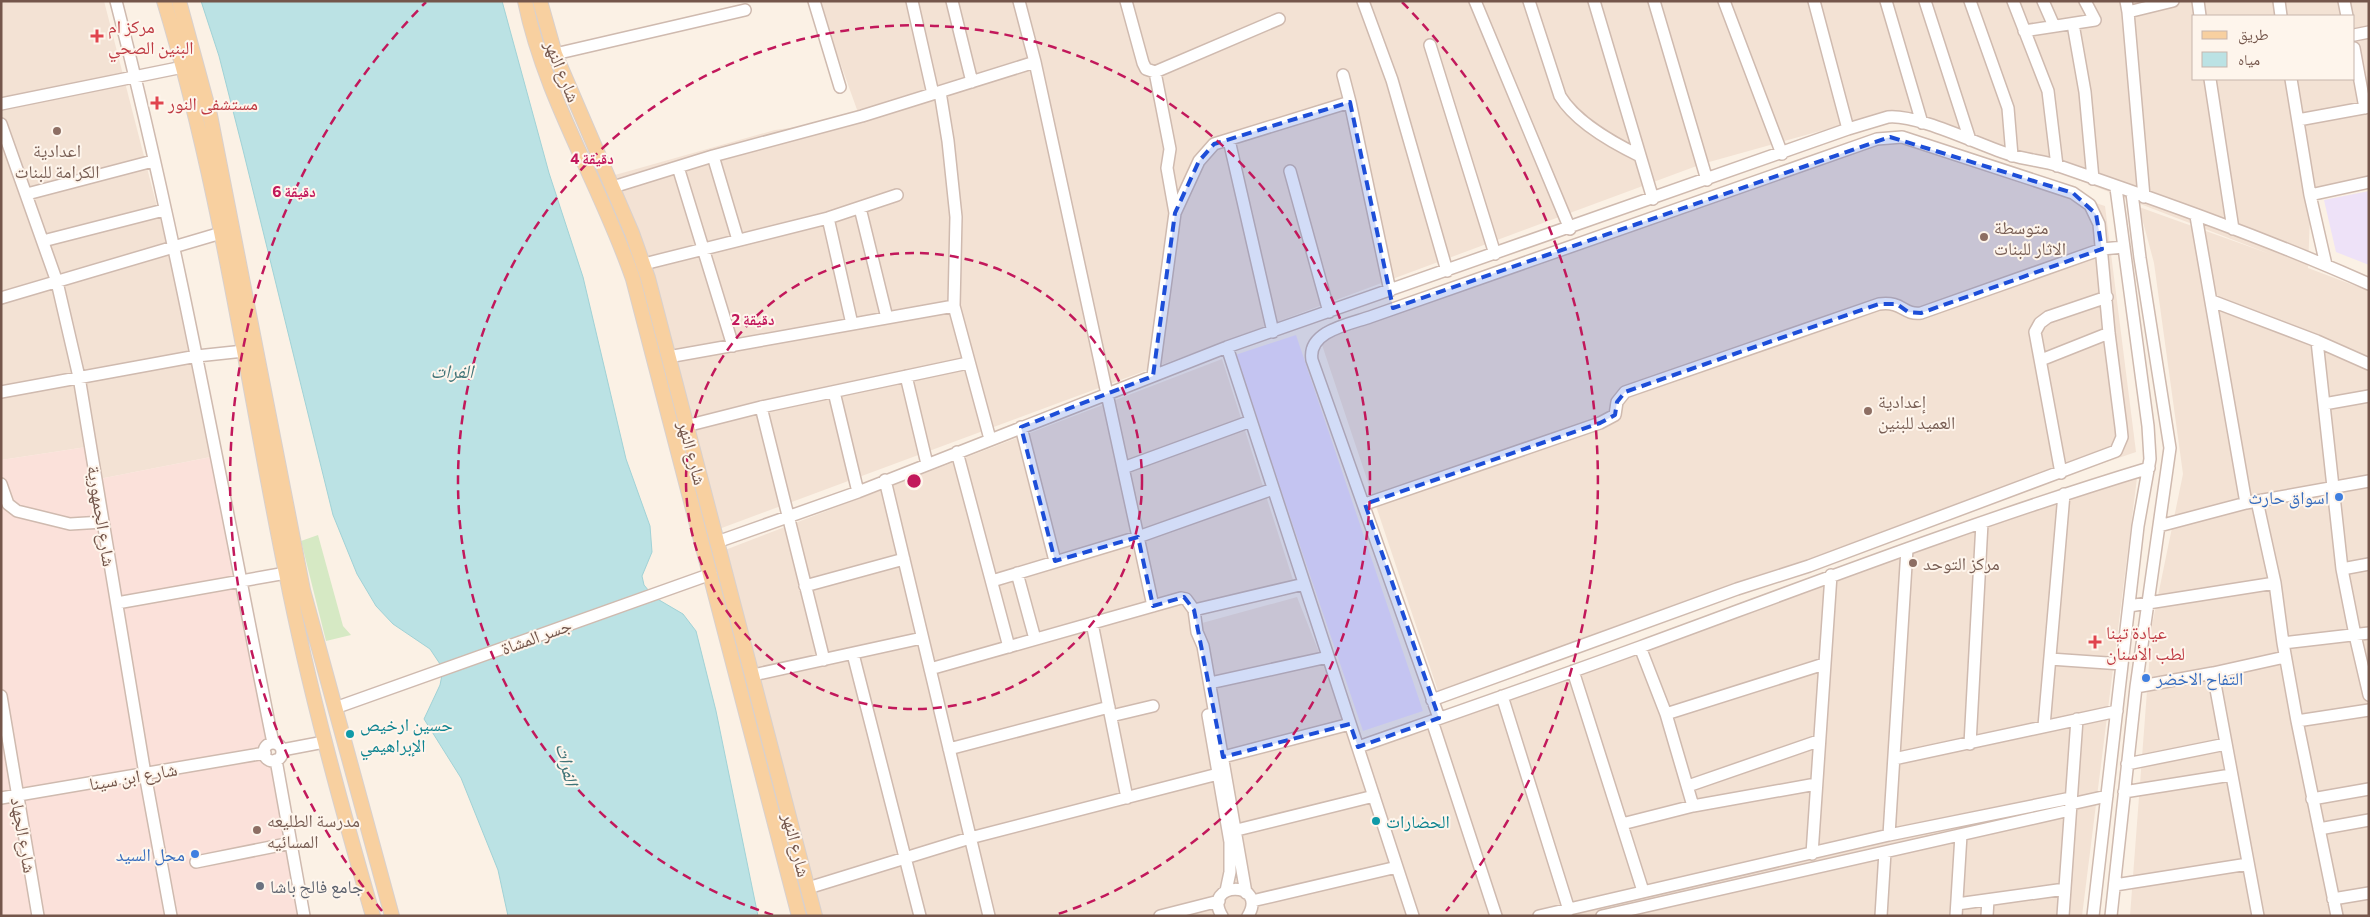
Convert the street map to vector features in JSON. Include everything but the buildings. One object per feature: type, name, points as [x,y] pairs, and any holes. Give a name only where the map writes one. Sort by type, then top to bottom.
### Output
[{"type":"main road","points":[[164,1],[204,149],[221,232],[239,295],[244,351],[286,573],[324,742],[373,916]]},
{"type":"main road","points":[[179,1],[210,115],[239,295],[294,547],[335,708],[392,916]]},
{"type":"main road","name":"شارع النهر","points":[[525,1],[549,80],[616,232],[633,279],[668,358],[770,739],[815,916]]},
{"type":"main road","name":"شارع النهر","points":[[540,1],[555,54],[613,187],[644,264],[650,315],[711,574],[799,916]]},
{"type":"main road","points":[[755,742],[770,739]]},
{"type":"main road","points":[[344,816],[363,812]]},
{"type":"street","points":[[116,1],[135,77],[197,356],[240,582],[277,751],[304,916]]},
{"type":"street","points":[[814,1],[840,88]]},
{"type":"street","points":[[912,1],[948,141],[956,217],[954,306],[990,439]]},
{"type":"street","points":[[952,1],[972,82]]},
{"type":"street","points":[[1019,1],[1035,62],[1153,606]]},
{"type":"street","points":[[1126,1],[1143,63],[1146,68],[1155,72],[1279,19]]},
{"type":"street","points":[[1363,1],[1392,80],[1447,271]]},
{"type":"street","points":[[1474,1],[1570,229]]},
{"type":"street","points":[[1529,1],[1564,104],[1572,113],[1617,145],[1640,156]]},
{"type":"street","points":[[1594,1],[1653,199]]},
{"type":"street","points":[[1654,1],[1707,180]]},
{"type":"street","points":[[1724,1],[1782,154]]},
{"type":"street","points":[[1814,1],[1848,130]]},
{"type":"street","points":[[1886,1],[1922,123]]},
{"type":"street","points":[[1925,1],[1970,140]]},
{"type":"street","points":[[1970,1],[2008,108],[2012,156]]},
{"type":"street","points":[[2013,1],[2048,91],[2057,166]]},
{"type":"street","points":[[2044,1],[2054,26]]},
{"type":"street","points":[[2024,31],[2095,20],[2085,1]]},
{"type":"street","points":[[2144,197],[2127,6],[2173,1]]},
{"type":"street","points":[[2198,1],[2200,15]]},
{"type":"street","points":[[2279,1],[2281,15]]},
{"type":"street","points":[[2344,1],[2347,15]]},
{"type":"street","points":[[555,54],[744,10]]},
{"type":"street","points":[[2072,24],[2085,92],[2093,179]]},
{"type":"street","points":[[2355,35],[2369,32]]},
{"type":"street","points":[[1430,45],[1495,254]]},
{"type":"street","points":[[2298,120],[2367,108],[2355,53]]},
{"type":"street","points":[[613,187],[713,156],[862,116],[1035,62]]},
{"type":"street","points":[[1,104],[183,67]]},
{"type":"street","points":[[1155,72],[1170,149],[1167,168],[1175,213]]},
{"type":"street","points":[[1343,75],[1390,291]]},
{"type":"street","points":[[2210,80],[2233,229]]},
{"type":"street","points":[[2291,80],[2310,195],[2326,265]]},
{"type":"street","points":[[1153,376],[1175,213],[1199,161],[1214,144],[1350,102]]},
{"type":"street","points":[[717,542],[858,492],[1227,347],[1570,229],[1848,130],[1894,117],[1922,123],[2012,156],[2057,166],[2233,229],[2369,284]]},
{"type":"street","name":"شارع الجمهورية","points":[[1,124],[27,194],[56,282],[80,377],[171,916]]},
{"type":"street","points":[[1432,700],[1737,589],[1809,566],[2116,451],[2120,445],[2122,426],[2109,333],[2102,249],[2096,214],[2082,197],[1902,137],[1877,139],[1370,316],[1316,340],[1311,353],[1432,700],[1436,720],[1496,916]]},
{"type":"street","points":[[1230,140],[1273,332]]},
{"type":"street","points":[[713,156],[738,240]]},
{"type":"street","points":[[27,194],[153,161]]},
{"type":"street","points":[[678,167],[733,346]]},
{"type":"street","points":[[1290,171],[1329,312]]},
{"type":"street","points":[[2310,195],[2369,182]]},
{"type":"street","points":[[2093,916],[2138,526],[2149,468],[2150,444],[2116,188]]},
{"type":"street","points":[[2112,916],[2136,688],[2170,448],[2140,258],[2132,193]]},
{"type":"street","points":[[644,264],[828,218],[897,195]]},
{"type":"street","points":[[860,208],[887,318]]},
{"type":"street","points":[[43,241],[164,210]]},
{"type":"street","points":[[2196,216],[2252,502],[2275,583],[2285,657],[2337,916]]},
{"type":"street","points":[[828,218],[852,324]]},
{"type":"street","points":[[1,298],[221,232]]},
{"type":"street","points":[[1365,504],[1600,423],[1615,415],[1617,402],[1625,392],[1879,304],[1897,304],[1908,312],[1921,313],[2102,249],[2124,246]]},
{"type":"street","points":[[2061,473],[2035,332],[2040,323],[2048,317],[2107,297]]},
{"type":"street","points":[[1364,300],[1370,316]]},
{"type":"street","points":[[2212,301],[2317,341],[2369,364]]},
{"type":"street","points":[[668,358],[954,306]]},
{"type":"street","points":[[2041,360],[2109,333]]},
{"type":"street","points":[[2317,341],[2342,569],[2369,695]]},
{"type":"street","points":[[1227,347],[1413,916]]},
{"type":"street","points":[[1,392],[197,356],[244,351]]},
{"type":"street","points":[[686,426],[761,407],[968,363]]},
{"type":"street","points":[[906,376],[926,464]]},
{"type":"street","points":[[834,392],[858,492]]},
{"type":"street","points":[[2324,404],[2369,396]]},
{"type":"street","points":[[761,407],[824,660]]},
{"type":"street","points":[[1123,468],[1251,421]]},
{"type":"street","points":[[1021,427],[1055,562]]},
{"type":"street","points":[[957,452],[1008,647]]},
{"type":"street","points":[[1358,747],[1640,647],[1831,575],[2064,494],[2149,468]]},
{"type":"street","points":[[885,480],[988,916]]},
{"type":"street","points":[[2158,526],[2252,502],[2333,489],[2369,481]]},
{"type":"street","points":[[1,484],[8,504],[17,511],[70,524],[103,522]]},
{"type":"street","points":[[992,581],[1138,537],[1273,489]]},
{"type":"street","points":[[2044,726],[2064,494]]},
{"type":"street","points":[[1970,744],[1982,523]]},
{"type":"street","points":[[1889,835],[1907,549]]},
{"type":"street","points":[[805,586],[904,560]]},
{"type":"street","points":[[2342,569],[2369,564]]},
{"type":"street","points":[[117,603],[286,573]]},
{"type":"street","points":[[1016,573],[1035,640]]},
{"type":"street","name":"جسر المشاة","points":[[335,708],[377,695],[711,574]]},
{"type":"street","points":[[1812,854],[1818,741],[1831,575]]},
{"type":"street","points":[[2129,606],[2275,583]]},
{"type":"street","points":[[1194,610],[1304,584]]},
{"type":"street","points":[[930,669],[1181,598],[1189,601],[1194,610],[1197,632],[1196,648],[1230,847],[1230,872],[1226,891],[1219,901],[1218,908],[1222,916]]},
{"type":"street","points":[[1092,623],[1127,798]]},
{"type":"street","points":[[1197,632],[1203,646],[1252,910],[1248,916]]},
{"type":"street","points":[[2283,643],[2369,633]]},
{"type":"street","points":[[753,675],[922,638]]},
{"type":"street","points":[[1640,647],[1666,714],[1693,806]]},
{"type":"street","points":[[853,654],[920,916]]},
{"type":"street","points":[[1210,683],[1328,657]]},
{"type":"street","points":[[2136,688],[2213,674],[2285,657]]},
{"type":"street","points":[[2050,659],[2122,664]]},
{"type":"street","points":[[1666,714],[1824,664]]},
{"type":"street","points":[[1572,671],[1643,892]]},
{"type":"street","points":[[2213,674],[2258,916]]},
{"type":"street","name":"شارع الجهاد","points":[[1,696],[38,916]]},
{"type":"street","points":[[1502,696],[1569,910]]},
{"type":"street","points":[[949,749],[1110,712],[1153,706]]},
{"type":"street","points":[[2297,721],[2369,710]]},
{"type":"street","points":[[1894,759],[2117,711]]},
{"type":"street","points":[[2063,916],[2077,719]]},
{"type":"street","points":[[1223,757],[1350,724]]},
{"type":"street","points":[[1688,786],[1818,741]]},
{"type":"street","points":[[277,751],[324,742]]},
{"type":"street","points":[[2127,764],[2226,744]]},
{"type":"street","name":"شارع ابن سينا","points":[[1,798],[265,754],[266,748],[277,751]]},
{"type":"street","points":[[808,888],[970,838],[1218,774]]},
{"type":"street","points":[[2124,792],[2232,775]]},
{"type":"street","points":[[1622,824],[1693,806],[1816,784]]},
{"type":"street","points":[[2312,799],[2369,789]]},
{"type":"street","points":[[1237,830],[1374,796]]},
{"type":"street","points":[[1608,900],[1607,914],[1650,910],[1753,881],[1961,835],[2071,804],[2107,796]]},
{"type":"street","points":[[1539,916],[1889,835],[1927,827],[2071,804]]},
{"type":"street","points":[[2319,829],[2369,820]]},
{"type":"street","points":[[1927,827],[1930,842]]},
{"type":"street","points":[[1961,835],[1957,910],[1988,900],[2065,889]]},
{"type":"street","points":[[196,862],[291,843]]},
{"type":"street","points":[[1881,916],[1885,852]]},
{"type":"street","points":[[2114,885],[2248,864]]},
{"type":"street","points":[[1249,897],[1397,868]]},
{"type":"street","points":[[1748,868],[1753,881]]},
{"type":"street","points":[[1226,891],[1238,888],[1249,897]]},
{"type":"street","points":[[2333,899],[2369,893]]},
{"type":"street","points":[[1987,916],[1988,900]]},
{"type":"street","points":[[1160,916],[1219,901]]},
{"type":"highlighted area","points":[[1350,102],[1393,308],[1890,137],[2073,193],[2096,214],[2102,249],[1921,313],[1908,312],[1897,304],[1879,304],[1743,351],[1625,392],[1617,402],[1615,415],[1600,423],[1365,504],[1439,718],[1358,747],[1350,724],[1223,757],[1194,610],[1184,597],[1153,606],[1138,537],[1055,561],[1021,427],[1153,376],[1175,213],[1199,161],[1214,144]]},
{"type":"shaded area","points":[[1,1],[104,1],[221,455],[99,479],[93,446],[1,460]]},
{"type":"shaded area","points":[[818,1],[2369,1],[2369,182],[2311,191],[2308,268],[2369,291],[2369,916],[2130,916],[2152,625],[2183,474],[2154,263],[2139,207],[2270,254],[1896,110],[1702,164],[719,529],[615,175],[775,130],[860,118]]},
{"type":"shaded area","points":[[1895,136],[2105,206],[2136,452],[1438,691],[1319,336]]},
{"type":"shaded area","points":[[2369,191],[2369,265],[2336,252],[2324,200]]},
{"type":"shaded area","points":[[1296,335],[1423,711],[1363,731],[1235,355]]},
{"type":"shaded area","points":[[1222,359],[1295,586],[1197,614],[1248,916],[819,916],[725,550]]},
{"type":"shaded area","points":[[93,446],[99,479],[221,455],[300,916],[1,916],[1,460]]},
{"type":"shaded area","points":[[2138,470],[2082,916],[1251,916],[1202,623],[1297,597],[1356,745]]},
{"type":"green space","points":[[318,535],[343,626],[351,635],[326,641],[301,541]]},
{"type":"water","name":"الفرات","points":[[201,1],[502,1],[549,173],[583,277],[626,459],[650,526],[652,552],[642,576],[644,585],[654,597],[683,614],[696,631],[716,711],[758,916],[508,916],[498,870],[461,778],[424,719],[440,685],[442,675],[440,664],[430,649],[393,624],[376,606],[357,574],[333,515],[219,56]]},
{"type":"place","name":"مركز ام البنين الصحي","points":[[97,36]]},
{"type":"place","name":"مستشفى النور","points":[[157,103]]},
{"type":"place","name":"اعدادية الكرامة للبنات","points":[[57,131]]},
{"type":"place","name":"متوسطة الاثار للبنات","points":[[1984,237]]},
{"type":"place","name":"إعدادية العميد للبنين","points":[[1868,411]]},
{"type":"place","name":"اسواق حارث","points":[[2339,497]]},
{"type":"place","name":"مركز التوحد","points":[[1913,563]]},
{"type":"place","name":"عيادة تينا لطب الأسنان","points":[[2095,642]]},
{"type":"place","name":"التفاح الاخضر","points":[[2146,678]]},
{"type":"place","name":"حسين ارخيص الإبراهيمي","points":[[350,734]]},
{"type":"place","name":"الحضارات","points":[[1376,821]]},
{"type":"place","name":"مدرسة الطليعه المسائيه","points":[[257,830]]},
{"type":"place","name":"محل السيد","points":[[195,854]]},
{"type":"place","name":"جامع فالح باشا","points":[[260,886]]}]
